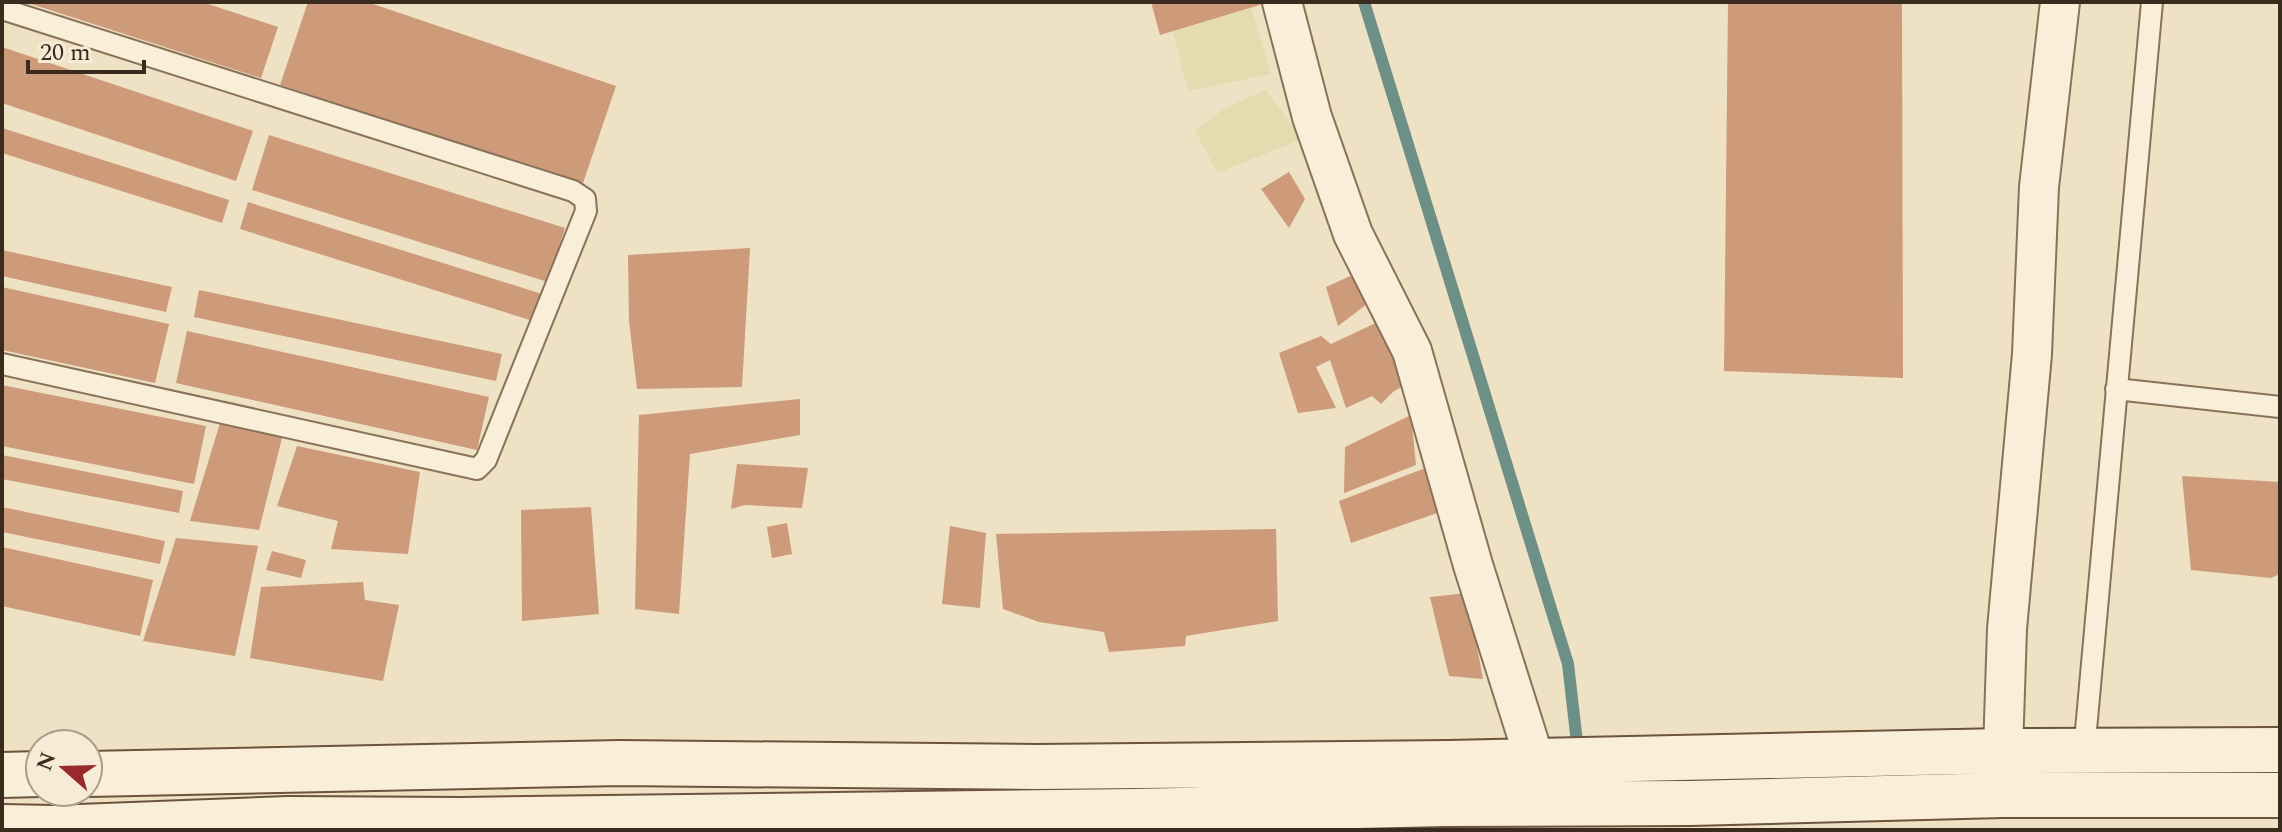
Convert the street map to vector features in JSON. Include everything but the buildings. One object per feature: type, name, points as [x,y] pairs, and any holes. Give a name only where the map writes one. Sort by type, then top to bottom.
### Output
[{"type":"main road","points":[[104,774],[620,763],[1036,767],[2003,751],[2280,750]]},
{"type":"main road","points":[[2,775],[24,774]]},
{"type":"main road","points":[[2,827],[344,825],[477,820],[908,821],[1135,811],[1445,804],[1706,803],[2002,795],[2280,795]]},
{"type":"street","points":[[1282,2],[1312,117],[1353,234],[1412,351],[1473,565],[1535,761]]},
{"type":"street","points":[[2003,751],[2007,629],[2032,354],[2039,187],[2060,2]]},
{"type":"lane","points":[[2084,752],[2152,2]]},
{"type":"lane","points":[[2,9],[573,191],[585,199],[586,211],[486,460],[477,469],[2,364]]},
{"type":"lane","points":[[2116,389],[2280,407]]},
{"type":"shaded area","points":[[1251,7],[1271,74],[1188,91],[1173,31]]},
{"type":"shaded area","points":[[1266,90],[1302,139],[1217,173],[1195,130],[1224,109]]},
{"type":"waterway","points":[[1364,2],[1568,664],[1578,751]]}]
